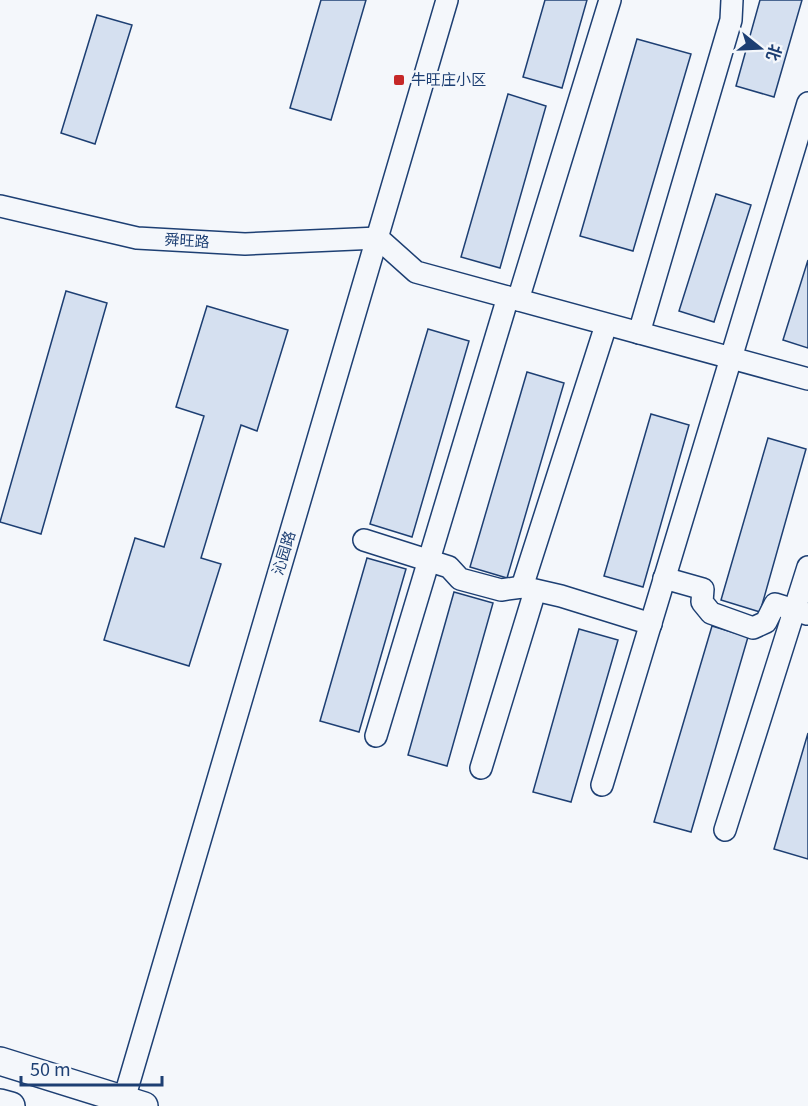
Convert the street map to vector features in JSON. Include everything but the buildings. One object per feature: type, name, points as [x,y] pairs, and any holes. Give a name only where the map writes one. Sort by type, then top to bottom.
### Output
[{"type":"main road","points":[[0,1061],[130,1104]]},
{"type":"main road","points":[[0,1103],[11,1106]]},
{"type":"street","name":"沁园路","points":[[130,1104],[168,944],[447,0]]},
{"type":"street","points":[[376,736],[429,560],[610,0]]},
{"type":"street","points":[[639,333],[731,20],[732,0]]},
{"type":"street","points":[[602,785],[808,103]]},
{"type":"street","name":"舜旺路","points":[[0,206],[136,238],[245,244],[378,238]]},
{"type":"street","points":[[378,238],[416,272],[808,379]]},
{"type":"street","points":[[481,768],[529,589],[606,325]]},
{"type":"street","points":[[364,540],[449,567],[460,579],[501,590],[529,589],[561,596],[651,624]]},
{"type":"street","points":[[725,830],[801,612],[808,567]]},
{"type":"street","points":[[664,578],[703,590],[702,602],[711,614],[753,628],[766,622],[775,604],[801,612]]},
{"type":"place","name":"牛旺庄小区","points":[[399,80]]}]
